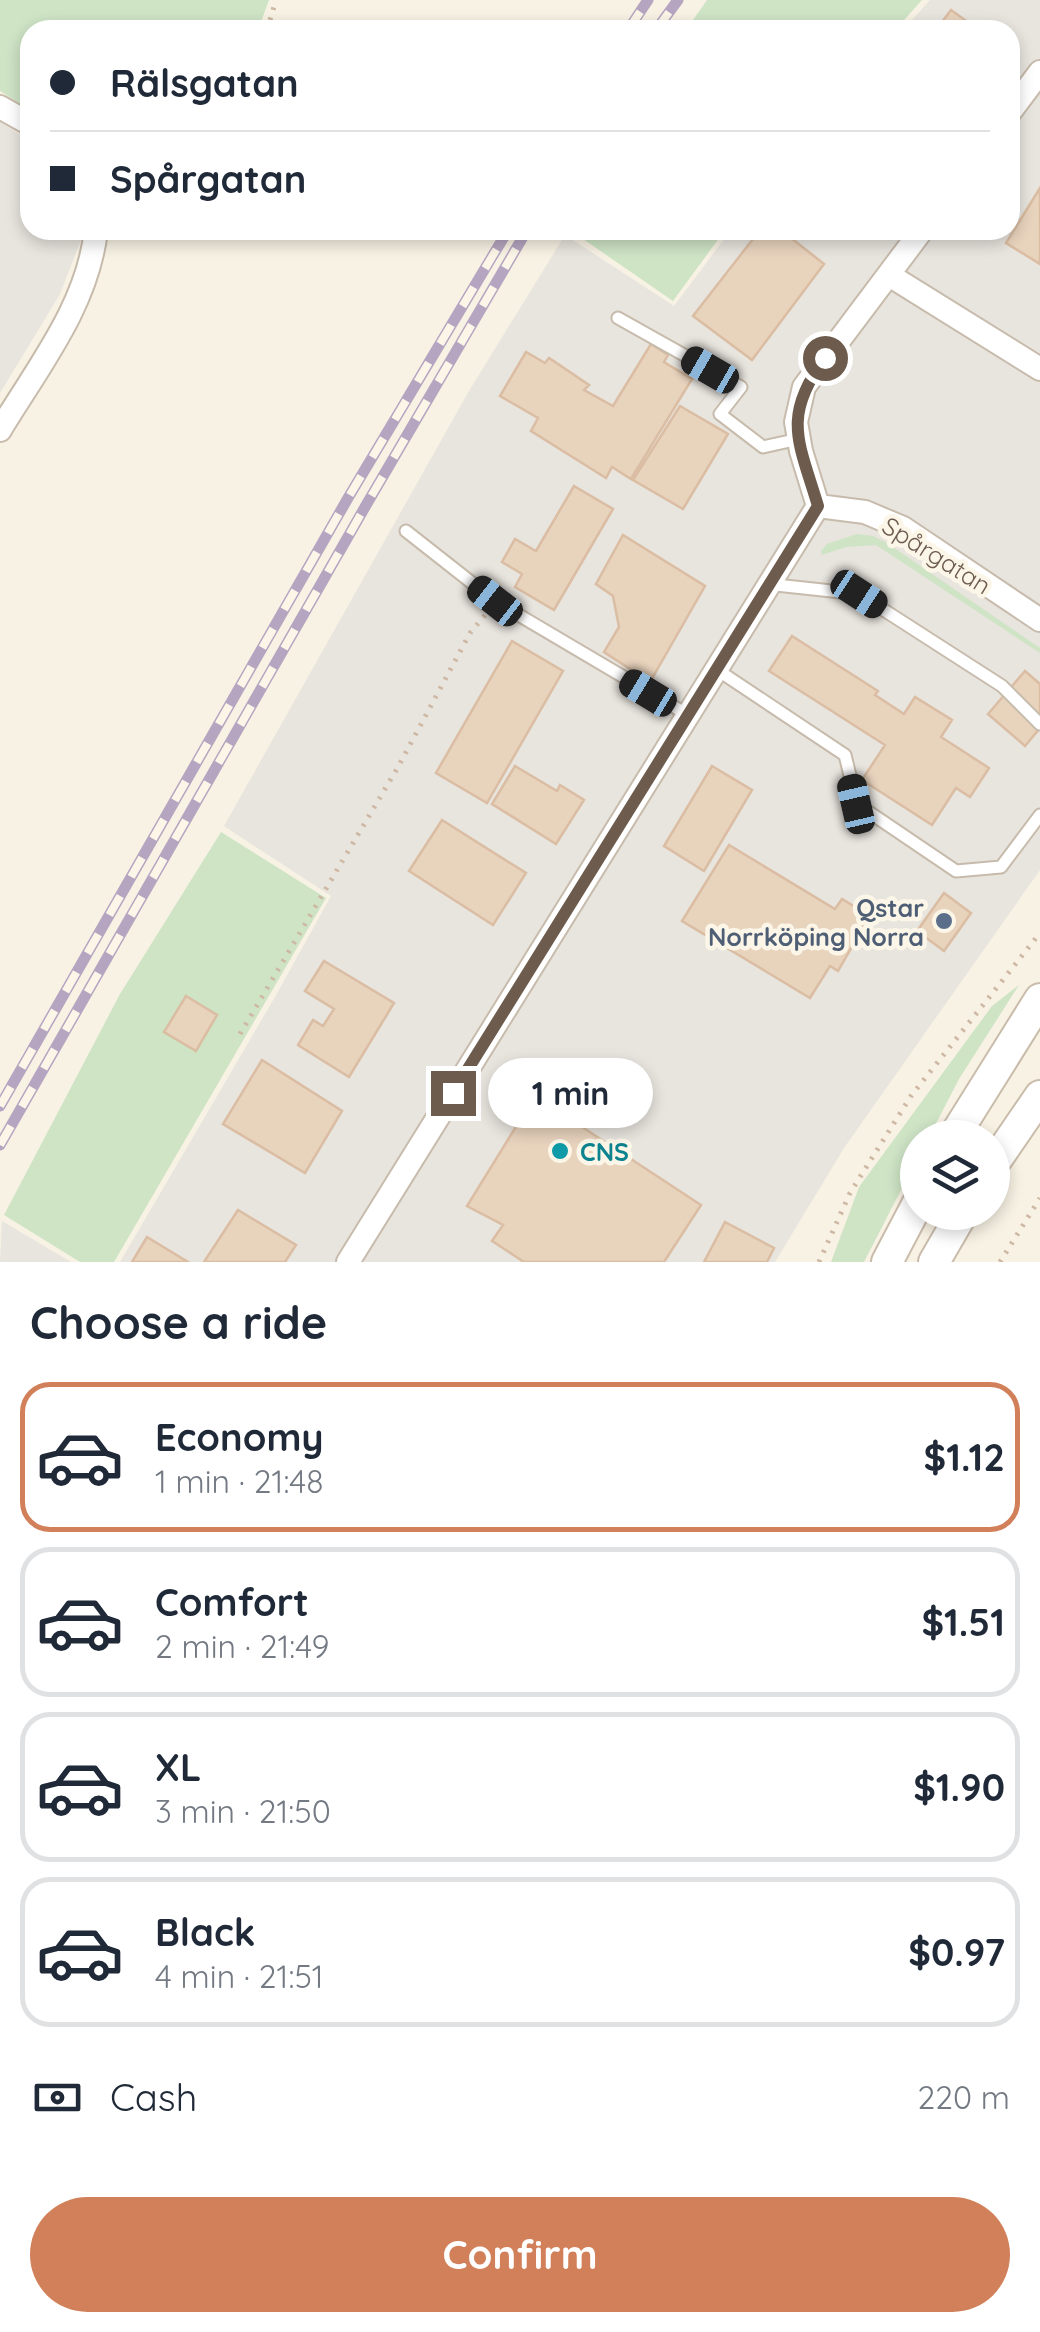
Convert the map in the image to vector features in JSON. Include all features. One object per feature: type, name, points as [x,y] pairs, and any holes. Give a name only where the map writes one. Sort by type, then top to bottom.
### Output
[{"type":"main road","points":[[964,1120],[1040,999]]},
{"type":"main road","points":[[1010,1140],[1040,1096]]},
{"type":"main road","points":[[886,1262],[903,1230]]},
{"type":"main road","points":[[934,1262],[953,1230]]},
{"type":"street","points":[[1020,99],[1040,72]]},
{"type":"street","points":[[0,430],[70,314],[86,280],[94,240]]},
{"type":"street","points":[[348,1262],[818,506],[796,422],[804,386],[914,240]]},
{"type":"street","points":[[888,275],[1040,369]]},
{"type":"street","name":"Spårgatan","points":[[818,506],[865,512],[903,528],[1040,620]]},
{"type":"lane","points":[[618,318],[740,387],[720,414],[762,447],[799,440]]},
{"type":"lane","points":[[406,531],[495,601],[688,715]]},
{"type":"lane","points":[[768,584],[859,594],[1002,686],[1040,724]]},
{"type":"lane","points":[[715,669],[845,755],[856,804],[956,871],[1001,868],[1040,815]]},
{"type":"path","points":[[240,1034],[398,767],[470,633],[495,601]]},
{"type":"path","points":[[819,1262],[850,1192],[912,1096],[1040,933]]},
{"type":"path","points":[[1000,1262],[1040,1198]]},
{"type":"shaded area","points":[[930,0],[1040,0],[1040,870],[844,1148],[775,1262],[120,1262],[331,896],[224,826],[469,391],[562,240],[573,240],[674,306],[724,240],[1020,240],[1020,20],[912,20]]},
{"type":"shaded area","points":[[0,122],[20,135],[20,240],[81,240],[60,294],[0,393]]},
{"type":"shaded area","points":[[2,1221],[71,1262],[0,1262]]},
{"type":"green space","points":[[0,0],[269,0],[262,20],[20,20],[20,104],[0,91]]},
{"type":"green space","points":[[707,0],[922,0],[904,20],[693,20]]},
{"type":"green space","points":[[585,240],[718,240],[673,301]]},
{"type":"green space","points":[[857,534],[887,543],[1040,648],[1040,653],[876,545],[846,547],[822,555],[827,544]]},
{"type":"green space","points":[[221,832],[326,898],[114,1262],[80,1262],[4,1215],[120,994]]},
{"type":"green space","points":[[1019,985],[938,1120],[908,1120],[992,1006]]},
{"type":"green space","points":[[900,1131],[900,1192],[864,1262],[831,1262],[859,1187]]},
{"type":"building","points":[[951,10],[965,20],[944,20]]},
{"type":"building","points":[[1040,188],[1040,264],[1006,243],[1020,240],[1020,220]]},
{"type":"building","points":[[752,240],[794,240],[824,264],[752,360],[693,316]]},
{"type":"building","points":[[651,344],[668,355],[664,362],[692,379],[631,479],[612,467],[606,478],[531,431],[538,418],[500,396],[526,352],[545,363],[549,358],[589,385],[584,390],[613,406]]},
{"type":"building","points":[[680,406],[728,434],[683,509],[633,480]]},
{"type":"building","points":[[574,486],[613,509],[554,610],[515,587],[522,574],[502,562],[515,539],[536,551]]},
{"type":"building","points":[[623,535],[705,586],[650,682],[604,652],[619,627],[613,596],[596,584]]},
{"type":"building","points":[[792,636],[878,691],[875,695],[904,714],[915,697],[952,720],[941,737],[989,768],[970,797],[956,788],[932,825],[862,780],[885,745],[769,671]]},
{"type":"building","points":[[512,641],[563,671],[487,803],[436,773]]},
{"type":"building","points":[[1025,671],[1040,684],[1040,728],[1025,746],[988,714]]},
{"type":"building","points":[[515,766],[557,791],[560,785],[584,800],[556,844],[492,804]]},
{"type":"building","points":[[712,766],[752,790],[704,871],[664,846]]},
{"type":"building","points":[[442,820],[526,873],[493,925],[409,871]]},
{"type":"building","points":[[729,845],[835,909],[842,899],[865,913],[866,922],[838,971],[830,966],[810,998],[682,921]]},
{"type":"building","points":[[944,893],[971,913],[944,951],[917,931]]},
{"type":"building","points":[[324,961],[394,1003],[349,1077],[298,1045],[313,1020],[323,1026],[334,1009],[305,991]]},
{"type":"building","points":[[186,996],[217,1015],[196,1051],[164,1032]]},
{"type":"building","points":[[262,1060],[342,1111],[305,1173],[223,1124]]},
{"type":"building","name":"CNS","points":[[535,1096],[701,1205],[664,1262],[524,1262],[492,1241],[503,1225],[467,1206]]},
{"type":"building","points":[[238,1210],[296,1245],[285,1262],[204,1262]]},
{"type":"building","points":[[725,1222],[774,1248],[767,1262],[704,1262]]},
{"type":"building","points":[[147,1237],[188,1262],[132,1262]]},
{"type":"railway","points":[[635,20],[648,0]]},
{"type":"railway","points":[[663,20],[678,0]]},
{"type":"railway","points":[[0,1106],[348,498],[502,240]]},
{"type":"railway","points":[[0,1145],[521,240]]},
{"type":"place","name":"Qstar Norrköping Norra","points":[[944,921]]},
{"type":"place","name":"CNS","points":[[560,1151]]},
{"type":"route","points":[[453,1093],[818,506],[796,422],[804,386],[825,358]]}]
